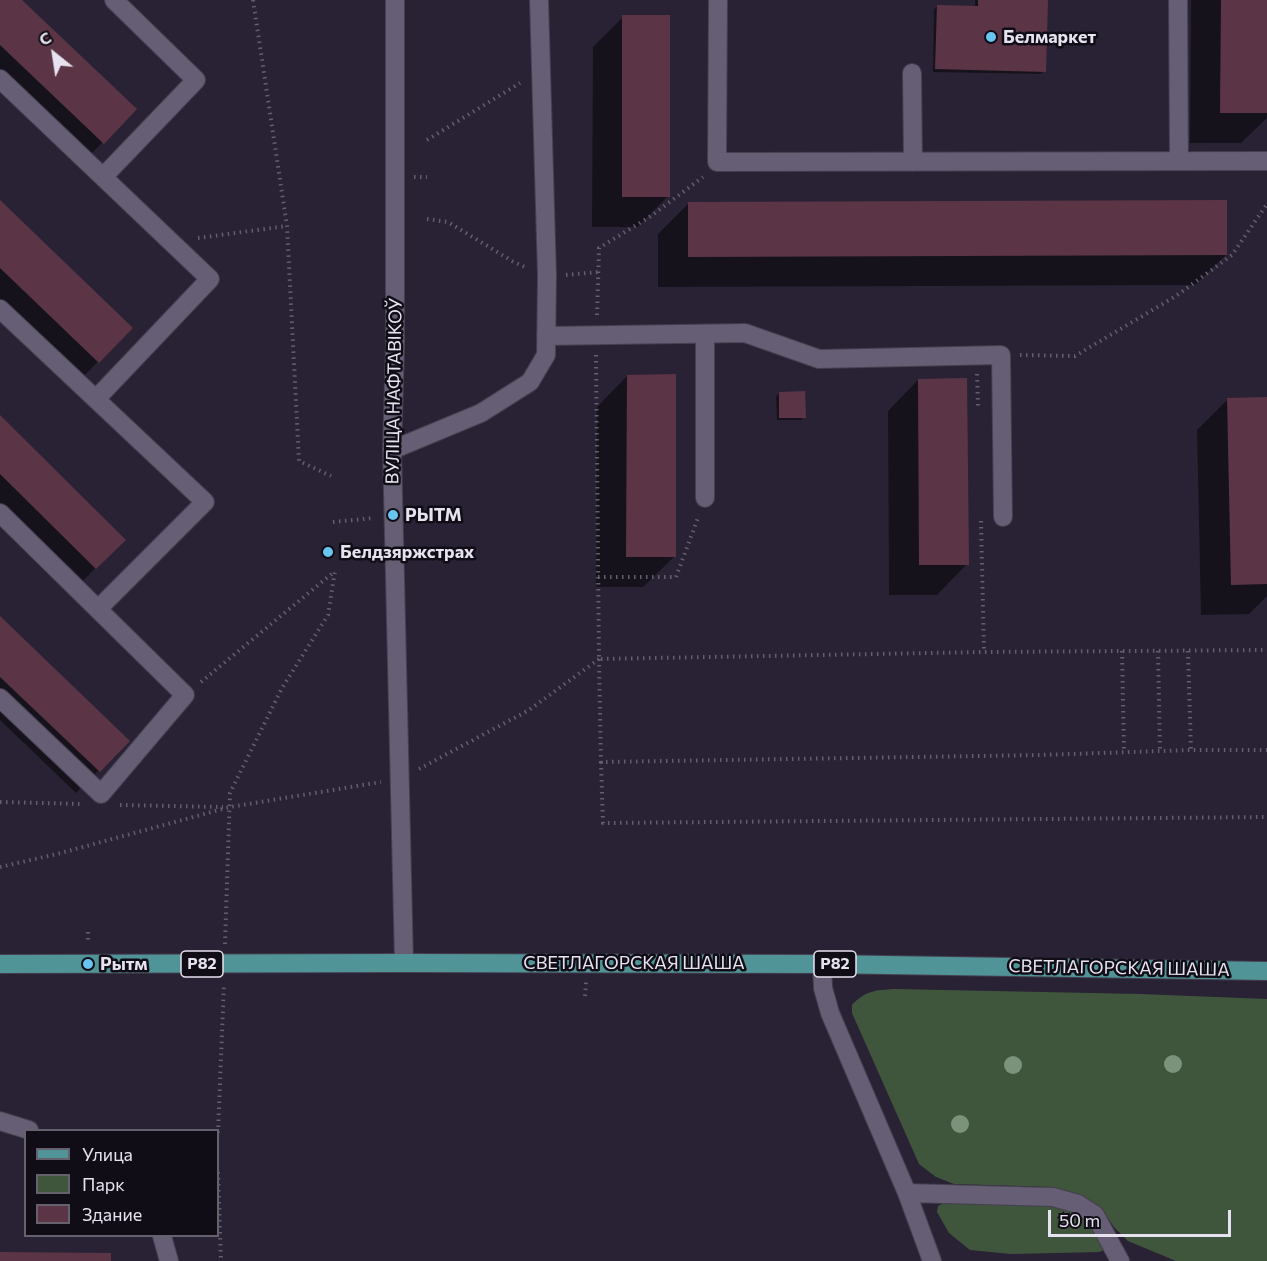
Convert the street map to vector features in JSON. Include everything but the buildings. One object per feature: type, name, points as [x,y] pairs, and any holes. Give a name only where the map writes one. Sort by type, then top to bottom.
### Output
[{"type":"main road","name":"СВЕТЛАГОРСКАЯ ШАША","points":[[0,964],[822,964],[1267,971]]},
{"type":"street","points":[[103,177],[196,80],[114,0]]},
{"type":"street","name":"ВУЛІЦА НАФТАВІКОЎ","points":[[395,0],[395,336],[392,450],[404,963]]},
{"type":"street","points":[[392,450],[481,413],[530,382],[546,355],[547,276],[539,0]]},
{"type":"street","points":[[718,0],[717,162],[1267,161]]},
{"type":"street","points":[[1178,0],[1179,161]]},
{"type":"street","points":[[912,73],[913,162]]},
{"type":"street","points":[[0,79],[210,279],[96,399]]},
{"type":"street","points":[[0,309],[206,502],[98,609]]},
{"type":"street","points":[[546,336],[745,333],[819,359],[1001,355],[1003,517]]},
{"type":"street","points":[[705,334],[705,498]]},
{"type":"street","points":[[0,513],[185,695],[101,794],[0,698]]},
{"type":"street","points":[[822,964],[823,988],[830,1013],[907,1193],[933,1261]]},
{"type":"street","points":[[0,1121],[24,1129]]},
{"type":"street","points":[[907,1193],[1053,1197],[1078,1204],[1095,1215],[1121,1261]]},
{"type":"street","points":[[162,1237],[169,1261]]},
{"type":"path","points":[[254,0],[286,226],[299,461],[331,476]]},
{"type":"path","points":[[427,140],[541,70]]},
{"type":"path","points":[[723,162],[651,216],[599,248],[596,335],[603,823],[1267,817]]},
{"type":"path","points":[[1001,355],[1075,356],[1176,296],[1232,255],[1267,204]]},
{"type":"path","points":[[427,219],[448,222],[512,261],[547,276],[598,272]]},
{"type":"path","points":[[171,241],[286,226]]},
{"type":"path","points":[[598,578],[676,577],[705,498]]},
{"type":"path","points":[[333,522],[393,515]]},
{"type":"path","points":[[185,695],[335,571],[328,615],[282,688],[230,793],[218,1129]]},
{"type":"path","points":[[0,867],[57,854],[230,807],[399,779],[529,710],[599,658],[1267,650]]},
{"type":"path","points":[[1122,651],[1124,752]]},
{"type":"path","points":[[1158,651],[1160,751]]},
{"type":"path","points":[[1188,651],[1191,750]]},
{"type":"path","points":[[601,762],[1267,750]]},
{"type":"path","points":[[219,1202],[221,1261]]},
{"type":"green space","points":[[894,989],[1267,999],[1267,1261],[1176,1261],[1128,1241],[1114,1227],[1101,1208],[1078,1194],[1051,1187],[954,1184],[936,1177],[919,1164],[852,1013],[852,1005],[866,994]]},
{"type":"green space","points":[[944,1203],[1050,1205],[1090,1217],[1104,1250],[1011,1254],[970,1250],[949,1233],[937,1212],[938,1206]]},
{"type":"place","name":"Белмаркет","points":[[991,37]]},
{"type":"place","name":"РЫТМ","points":[[393,515]]},
{"type":"place","name":"Белдзяржстрах","points":[[328,552]]},
{"type":"place","name":"Рытм","points":[[88,964]]}]
